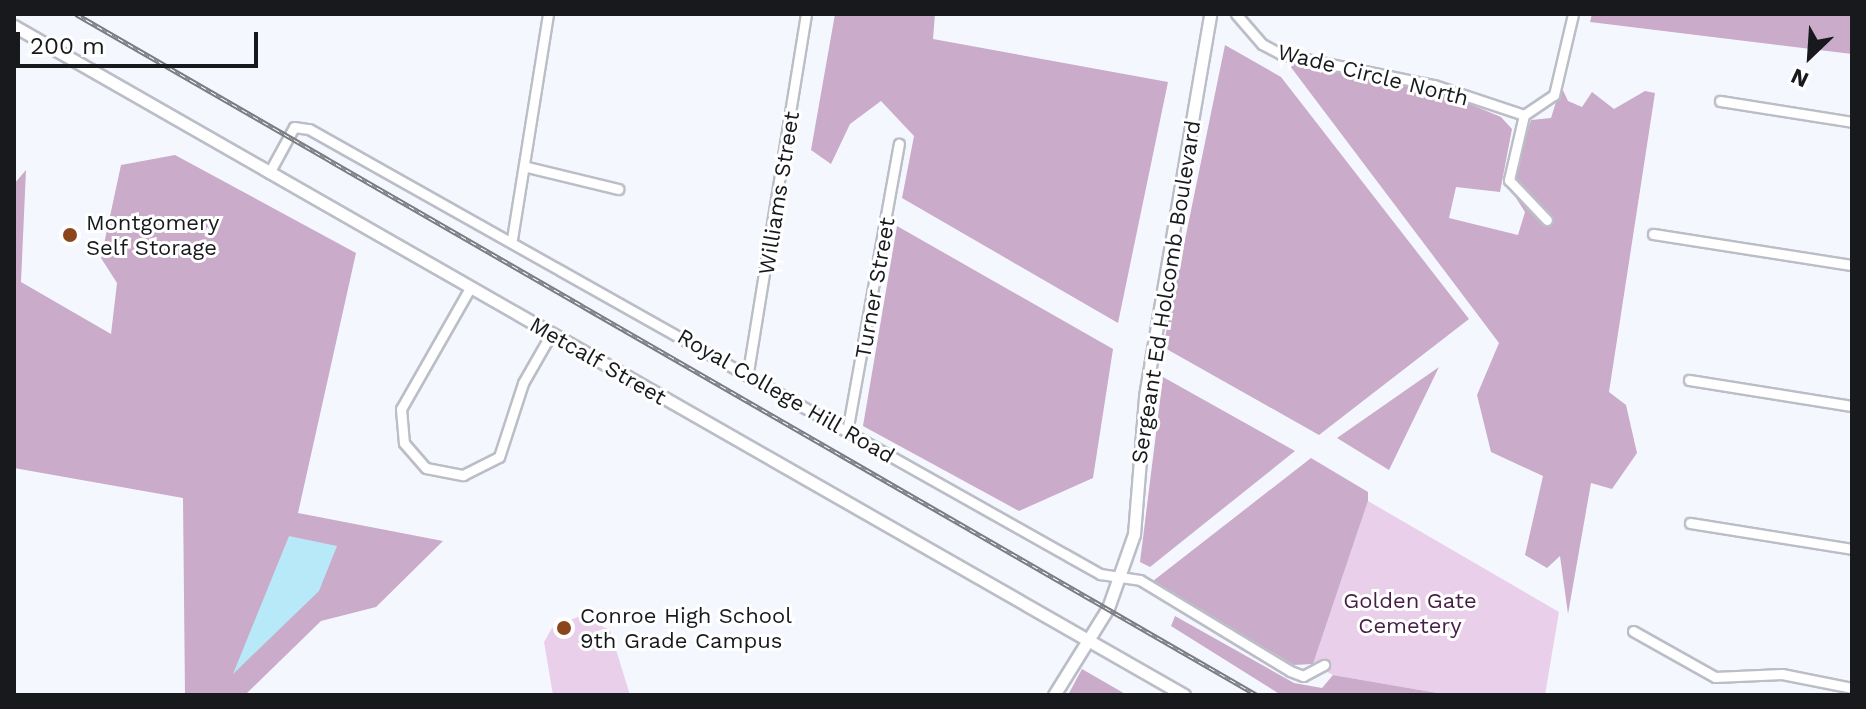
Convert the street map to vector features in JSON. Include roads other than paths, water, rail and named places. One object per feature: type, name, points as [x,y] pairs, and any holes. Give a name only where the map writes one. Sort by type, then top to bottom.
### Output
[{"type":"street","points":[[512,239],[527,167],[548,14]]},
{"type":"street","name":"Williams Street","points":[[748,372],[806,14]]},
{"type":"street","name":"Sergeant Ed Holcomb Boulevard","points":[[1054,695],[1123,577],[1145,396],[1210,14]]},
{"type":"street","name":"Wade Circle North","points":[[1236,14],[1262,44],[1281,54],[1434,85],[1524,115]]},
{"type":"street","points":[[1547,220],[1509,180],[1524,115],[1554,95],[1573,14]]},
{"type":"street","name":"Metcalf Street","points":[[14,26],[1184,695]]},
{"type":"street","points":[[1720,101],[1852,122]]},
{"type":"street","name":"Royal College Hill Road","points":[[269,173],[294,127],[309,129],[512,239],[1100,574],[1123,577],[1290,671],[1303,676],[1324,665]]},
{"type":"street","name":"Turner Street","points":[[847,432],[899,144]]},
{"type":"street","points":[[527,167],[618,189]]},
{"type":"street","points":[[1653,234],[1852,265]]},
{"type":"street","points":[[470,288],[401,409],[404,443],[426,468],[463,475],[499,457],[523,383],[551,334]]},
{"type":"street","points":[[1689,380],[1852,406]]},
{"type":"street","points":[[1690,523],[1852,549]]},
{"type":"street","points":[[1633,631],[1715,677],[1782,674],[1852,688]]},
{"type":"water","points":[[289,536],[337,546],[319,591],[233,674]]},
{"type":"railway","points":[[76,14],[1257,695]]},
{"type":"place","name":"Montgomery Self Storage","points":[[70,235]]},
{"type":"place","name":"Conroe High School 9th Grade Campus","points":[[564,628]]},
{"type":"park label","name":"Golden Gate Cemetery","points":[[1410,612]]}]
